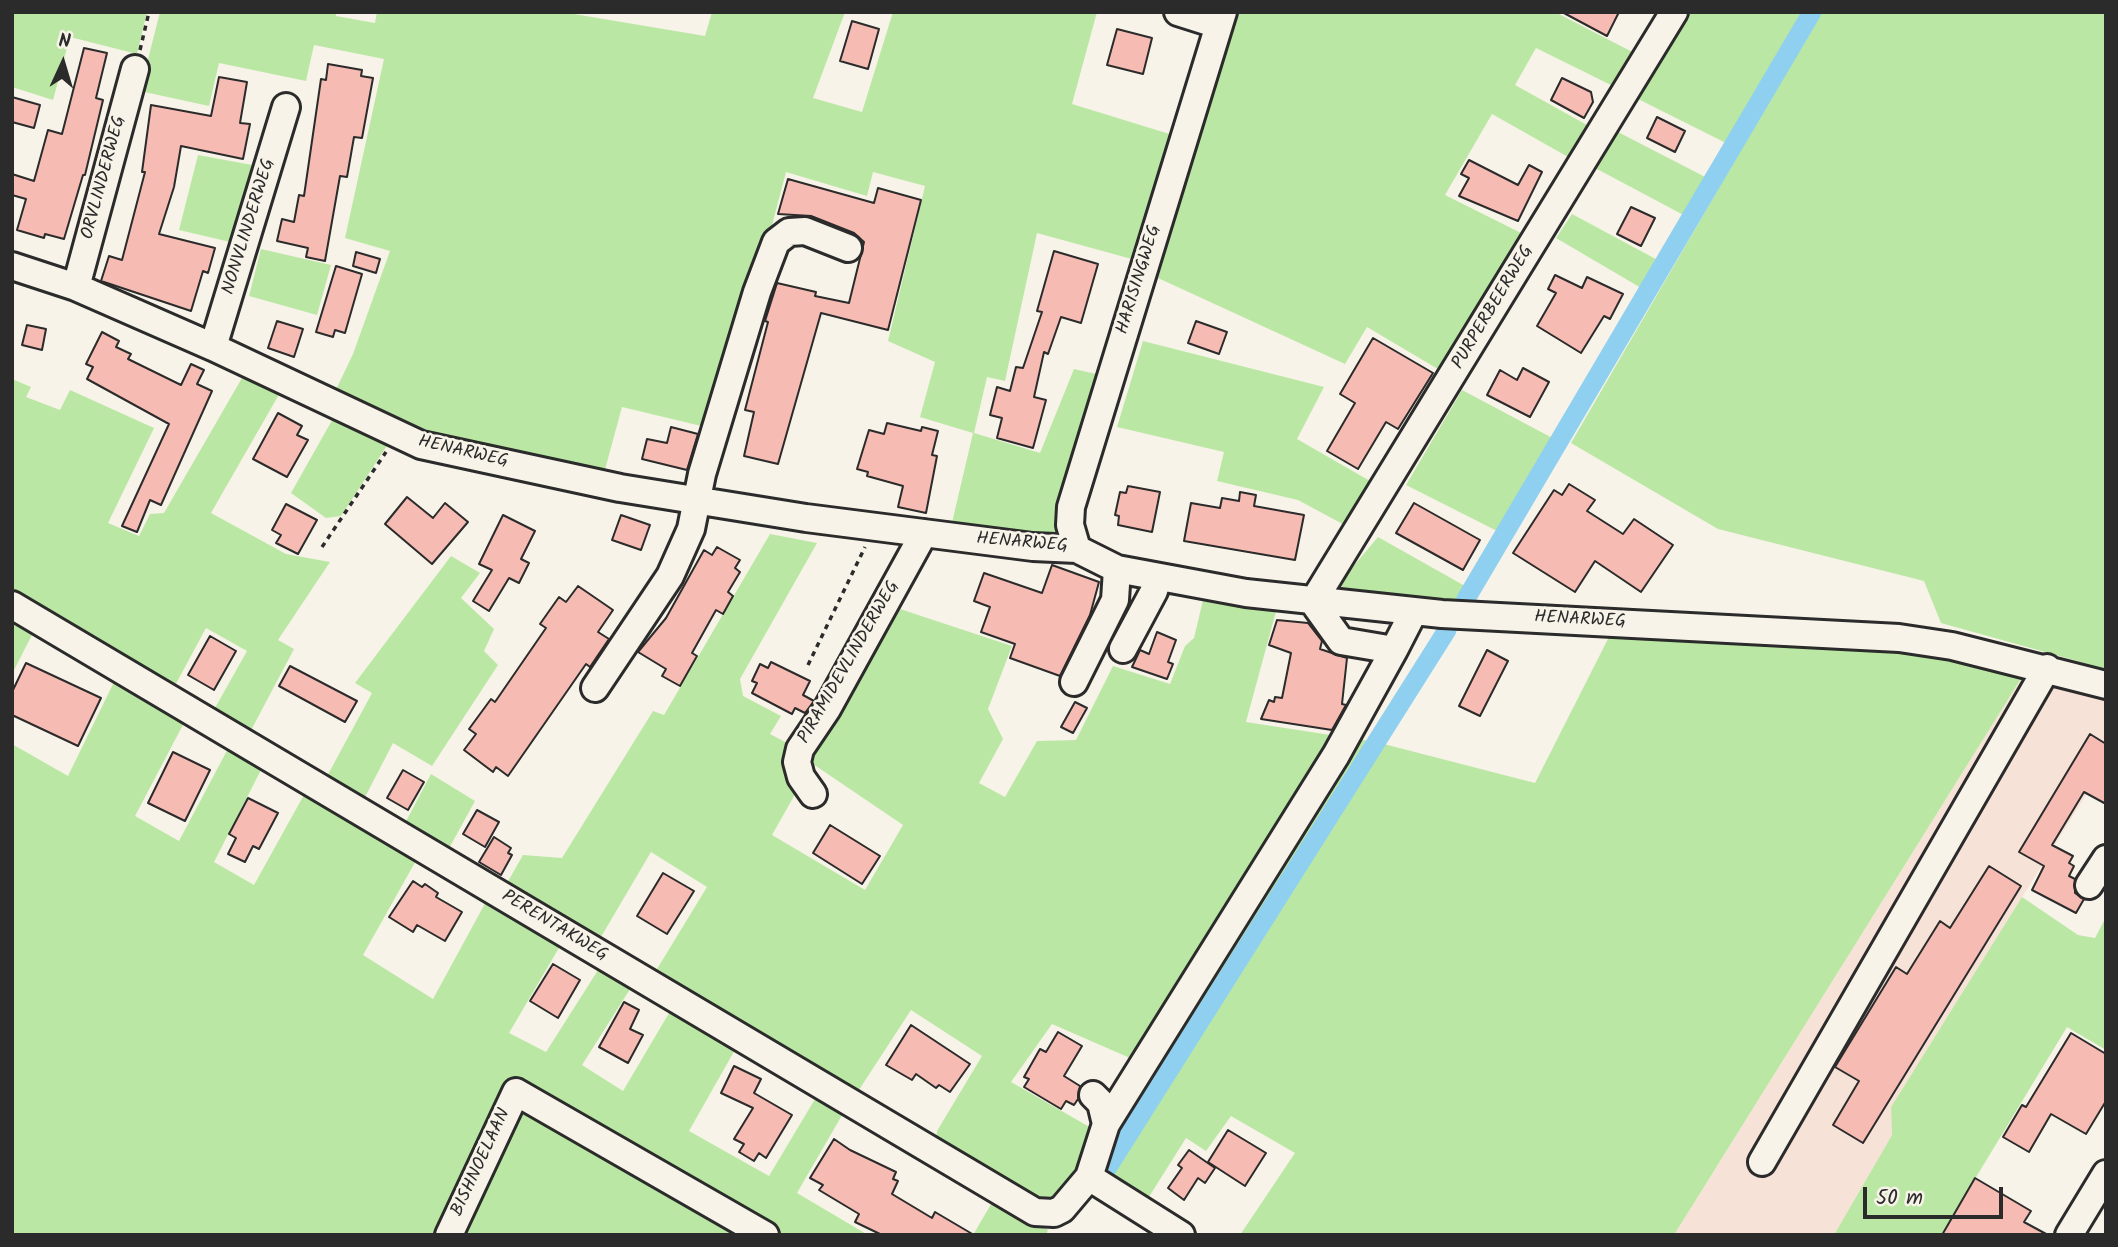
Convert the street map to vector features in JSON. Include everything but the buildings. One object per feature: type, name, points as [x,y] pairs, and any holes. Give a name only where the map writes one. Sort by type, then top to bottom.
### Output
[{"type":"street","points":[[1178,12],[1221,19]]},
{"type":"street","name":"PURPERBEERWEG","points":[[1313,602],[1674,12]]},
{"type":"street","name":"HARISINGWEG","points":[[1077,549],[1070,525],[1070,507],[1221,19]]},
{"type":"street","name":"ORVLINDERWEG","points":[[76,287],[135,69]]},
{"type":"street","name":"NONVLINDERWEG","points":[[213,347],[286,107]]},
{"type":"street","points":[[595,688],[670,576],[691,530],[702,474],[776,242],[789,232],[805,231],[848,248]]},
{"type":"street","name":"HENARWEG","points":[[12,266],[76,287],[213,347],[421,445],[698,503],[1033,547],[1077,549],[1117,569],[1313,602],[1414,611],[1899,638],[1952,646],[2106,685]]},
{"type":"street","name":"PIRAMIDEVLINDERWEG","points":[[813,794],[801,777],[797,762],[800,749],[827,709],[924,533]]},
{"type":"street","points":[[1074,682],[1115,600],[1117,569]]},
{"type":"street","points":[[1123,649],[1154,591],[1158,577]]},
{"type":"street","points":[[1313,602],[1341,641],[1394,650]]},
{"type":"street","name":"PERENTAKWEG","points":[[12,605],[1035,1212],[1054,1213],[1062,1209],[1089,1177]]},
{"type":"street","points":[[1181,1235],[1089,1177],[1106,1124],[1336,755],[1414,611]]},
{"type":"street","points":[[1762,1162],[2047,668]]},
{"type":"street","points":[[2089,885],[2106,859]]},
{"type":"street","name":"BISHNOELAAN","points":[[449,1235],[516,1092],[765,1235]]},
{"type":"street","points":[[1093,1095],[1101,1103],[1106,1124]]},
{"type":"street","points":[[2069,1235],[2106,1174]]},
{"type":"path","points":[[135,69],[149,12]]},
{"type":"path","points":[[322,547],[397,436]]},
{"type":"path","points":[[808,665],[877,527]]},
{"type":"shaded area","points":[[2027,669],[2106,694],[2106,763],[1891,1107],[1892,1135],[1834,1235],[1674,1235]]},
{"type":"green space","points":[[12,12],[147,12],[137,54],[70,37],[53,100],[12,87]]},
{"type":"green space","points":[[160,12],[336,12],[336,16],[375,23],[377,12],[562,12],[705,36],[712,12],[845,12],[813,98],[862,112],[893,12],[1097,12],[1072,104],[1176,136],[1139,261],[1037,233],[1005,381],[987,377],[974,433],[1040,453],[1074,369],[1105,376],[1058,532],[1044,540],[951,527],[973,433],[920,417],[935,362],[888,341],[925,186],[873,172],[867,196],[786,172],[718,430],[622,407],[603,477],[436,445],[332,398],[353,354],[390,251],[345,238],[384,59],[314,45],[306,81],[219,63],[209,106],[140,91]]},
{"type":"green space","points":[[1236,12],[1555,12],[1644,58],[1623,91],[1536,48],[1515,85],[1596,130],[1577,162],[1492,114],[1445,195],[1529,237],[1448,375],[1367,327],[1345,364],[1158,278]]},
{"type":"green space","points":[[1690,12],[1812,12],[1734,147],[1638,99]]},
{"type":"green space","points":[[1821,12],[2106,12],[2106,669],[1941,623],[1924,581],[1718,529],[1571,443]]},
{"type":"green space","points":[[1618,132],[1713,181],[1691,219],[1597,169]]},
{"type":"green space","points":[[198,155],[263,167],[243,245],[179,230]]},
{"type":"green space","points":[[1572,214],[1665,264],[1648,292],[1556,238]]},
{"type":"green space","points":[[261,249],[331,265],[317,315],[249,296]]},
{"type":"green space","points":[[1143,341],[1324,387],[1297,439],[1377,485],[1350,528],[1298,500],[1217,481],[1224,452],[1117,427]]},
{"type":"green space","points":[[246,371],[281,391],[211,513],[286,554],[330,562],[278,640],[294,649],[248,736],[211,715],[247,651],[206,628],[171,693],[12,599],[12,379],[31,387],[26,397],[60,410],[70,390],[154,428],[108,523],[139,536],[150,514],[164,513]]},
{"type":"green space","points":[[1462,390],[1560,442],[1505,535],[1406,485]]},
{"type":"green space","points":[[335,415],[390,441],[341,516],[326,518],[291,493]]},
{"type":"green space","points":[[770,534],[817,543],[740,679],[743,696],[781,716],[770,734],[802,751],[798,789],[772,835],[865,890],[903,825],[810,762],[900,609],[1012,646],[988,709],[1003,739],[979,783],[1005,797],[1037,741],[1076,740],[1113,666],[1170,684],[1185,646],[1194,638],[1205,592],[1278,604],[1246,722],[1376,742],[1535,783],[1611,633],[1921,647],[2027,669],[1674,1235],[1240,1235],[1295,1153],[1231,1116],[1206,1151],[1186,1138],[1147,1200],[1103,1175],[1130,1131],[1115,1095],[1130,1058],[1052,1024],[1011,1082],[1093,1129],[1084,1176],[1054,1208],[936,1145],[937,1131],[982,1056],[911,1010],[855,1096],[657,969],[707,887],[651,852],[598,942],[506,885],[523,855],[562,858],[653,711],[664,715]]},
{"type":"green space","points":[[1378,537],[1472,590],[1461,607],[1342,593],[1341,581]]},
{"type":"green space","points":[[451,556],[480,573],[461,598],[494,629],[484,651],[498,665],[432,766],[393,743],[362,803],[325,780],[372,693],[355,683]]},
{"type":"green space","points":[[12,615],[35,629],[12,674]]},
{"type":"green space","points":[[116,678],[185,721],[135,816],[179,841],[231,743],[264,764],[214,862],[254,885],[305,793],[418,857],[363,955],[433,999],[488,898],[563,941],[509,1033],[546,1052],[600,967],[632,986],[582,1065],[623,1091],[672,1008],[736,1048],[689,1131],[769,1176],[818,1094],[845,1110],[797,1193],[868,1235],[778,1235],[515,1082],[444,1235],[12,1235],[12,744],[68,776]]},
{"type":"green space","points":[[431,774],[475,801],[447,852],[403,827]]},
{"type":"green space","points":[[2022,897],[2078,935],[2095,938],[2106,917],[2106,1050],[2067,1027],[1941,1235],[1834,1235],[1892,1135],[1891,1107]]},
{"type":"green space","points":[[518,1100],[753,1235],[455,1235]]},
{"type":"green space","points":[[994,1199],[1048,1230],[1046,1235],[973,1235]]},
{"type":"waterway","points":[[1466,599],[1812,12]]},
{"type":"waterway","points":[[1103,1175],[1447,630]]}]
